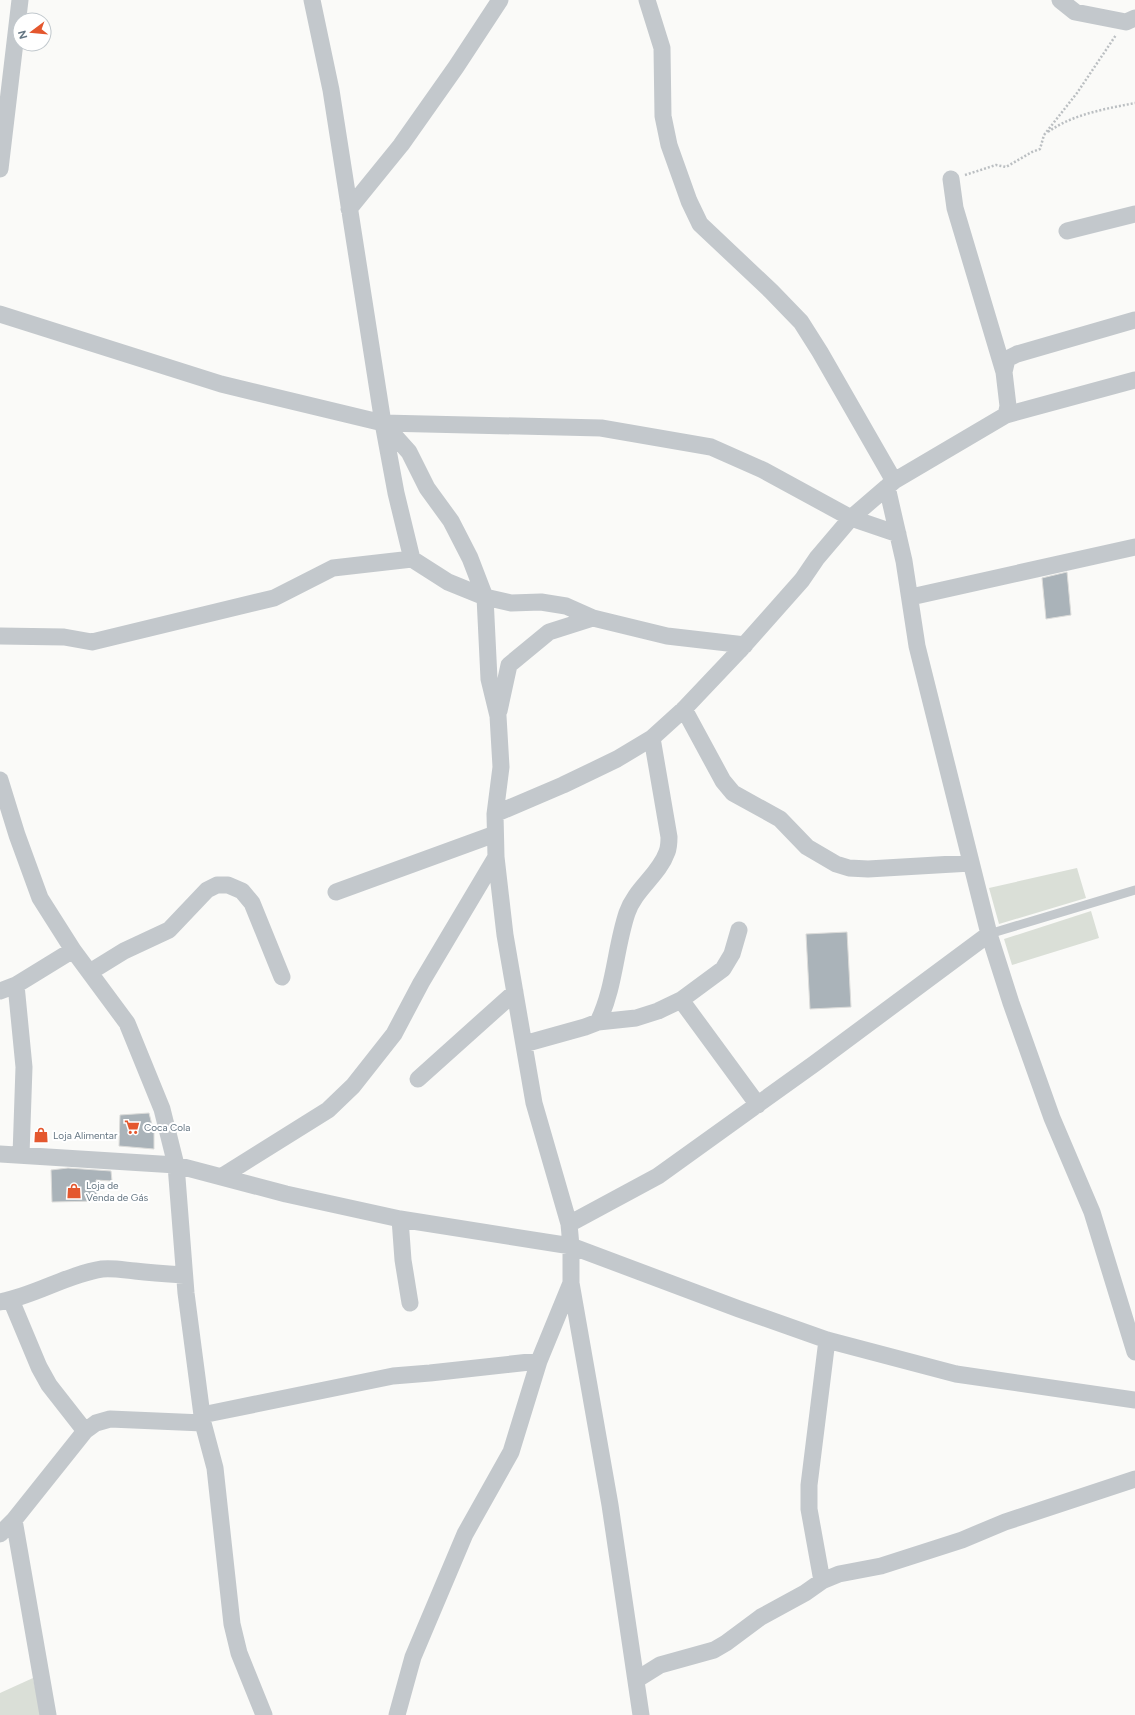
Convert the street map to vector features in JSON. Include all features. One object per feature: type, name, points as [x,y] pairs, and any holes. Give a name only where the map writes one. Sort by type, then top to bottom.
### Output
[{"type":"street","points":[[0,169],[20,0]]},
{"type":"street","points":[[312,0],[331,90],[383,423],[396,493],[405,524],[412,559]]},
{"type":"street","points":[[349,209],[401,144],[500,0]]},
{"type":"street","points":[[647,0],[662,48],[663,116],[669,145],[689,200],[700,224],[771,291],[801,322],[820,352],[891,484],[898,534],[911,597],[917,646],[989,934],[1011,1004],[1052,1118],[1092,1212],[1135,1352]]},
{"type":"street","points":[[1060,0],[1075,12],[1130,20]]},
{"type":"street","points":[[951,179],[955,208],[1004,372],[1008,406],[1006,415]]},
{"type":"street","points":[[1067,230],[1135,214]]},
{"type":"street","points":[[0,314],[221,384],[383,423],[600,428],[712,447],[763,470],[851,518],[898,534]]},
{"type":"street","points":[[1004,372],[1007,359],[1017,354],[1135,320]]},
{"type":"street","points":[[495,814],[563,785],[616,759],[652,738],[684,709],[745,645],[802,580],[817,558],[851,518],[891,484],[1006,415],[1135,380]]},
{"type":"street","points":[[383,423],[409,452],[427,488],[451,521],[470,558],[485,597],[489,679],[498,716],[501,767],[495,814],[495,834],[496,857],[505,935],[534,1103],[569,1224],[571,1246],[571,1283],[610,1505],[641,1715]]},
{"type":"street","points":[[911,597],[1135,547]]},
{"type":"street","points":[[0,636],[64,637],[92,642],[274,598],[333,568],[412,559],[448,582],[485,597],[511,603],[540,602],[566,606],[593,618],[667,636],[745,645]]},
{"type":"street","points":[[498,716],[508,665],[549,632],[593,618]]},
{"type":"street","points":[[684,709],[723,781],[733,793],[780,819],[807,847],[836,864],[849,868],[868,869],[972,863]]},
{"type":"street","points":[[598,1022],[607,1004],[628,912],[636,895],[668,851],[669,836],[652,738]]},
{"type":"street","points":[[0,780],[17,835],[40,898],[74,950],[127,1023],[162,1109],[176,1165],[184,1275],[202,1419],[215,1468],[234,1638],[264,1715]]},
{"type":"street","points":[[336,892],[495,834]]},
{"type":"street","points":[[221,1177],[328,1110],[353,1086],[394,1034],[421,983],[496,857]]},
{"type":"street","points":[[90,972],[124,951],[169,930],[207,890],[217,885],[228,885],[242,891],[252,903],[282,977]]},
{"type":"street","points":[[524,1044],[598,1022],[636,1018],[658,1011],[681,1000],[723,969],[732,954],[739,930]]},
{"type":"street","points":[[569,1224],[658,1176],[989,934]]},
{"type":"street","points":[[0,991],[16,986],[74,950]]},
{"type":"street","points":[[16,986],[24,1067],[21,1155]]},
{"type":"street","points":[[418,1079],[515,992]]},
{"type":"street","points":[[681,1000],[758,1104]]},
{"type":"street","points":[[0,1154],[176,1165],[286,1194],[400,1219],[571,1246],[739,1309],[827,1340],[956,1374],[1135,1400]]},
{"type":"street","points":[[400,1219],[403,1260],[410,1304]]},
{"type":"street","points":[[85,1431],[49,1385],[5,1301],[47,1286],[100,1270],[116,1268],[184,1275]]},
{"type":"street","points":[[397,1715],[413,1657],[465,1534],[511,1452],[539,1361],[571,1283]]},
{"type":"street","points":[[822,1581],[809,1509],[809,1485],[827,1340]]},
{"type":"street","points":[[0,1534],[14,1520],[85,1431],[96,1423],[110,1419],[202,1419],[393,1376],[539,1361]]},
{"type":"street","points":[[636,1680],[660,1665],[714,1650],[761,1617],[805,1593],[822,1581],[839,1574],[881,1566],[955,1542],[1005,1522],[1135,1479]]},
{"type":"street","points":[[14,1520],[48,1715]]},
{"type":"lane","points":[[989,934],[1135,890]]},
{"type":"path","points":[[951,179],[996,165],[1006,167],[1040,149],[1044,135],[1077,93],[1130,20]]},
{"type":"path","points":[[1044,135],[1057,125],[1091,112],[1135,103]]},
{"type":"shaded area","points":[[1077,868],[1086,898],[999,924],[989,888]]},
{"type":"shaded area","points":[[1091,911],[1099,938],[1012,965],[1004,939]]},
{"type":"shaded area","points":[[33,1678],[41,1715],[0,1715],[0,1693]]},
{"type":"building","points":[[1067,572],[1071,615],[1046,619],[1042,578]]},
{"type":"building","points":[[847,932],[851,1007],[810,1009],[806,934]]},
{"type":"building","points":[[149,1113],[154,1133],[154,1149],[119,1146],[120,1115]]},
{"type":"building","name":"Loja de Venda de Gás","points":[[68,1168],[111,1171],[112,1181],[96,1180],[97,1201],[52,1202],[51,1170]]},
{"type":"place","name":"Coca Cola","points":[[132,1127]]},
{"type":"place","name":"Loja Alimentar","points":[[41,1135]]},
{"type":"place","name":"Loja de Venda de Gás","points":[[74,1191]]}]
